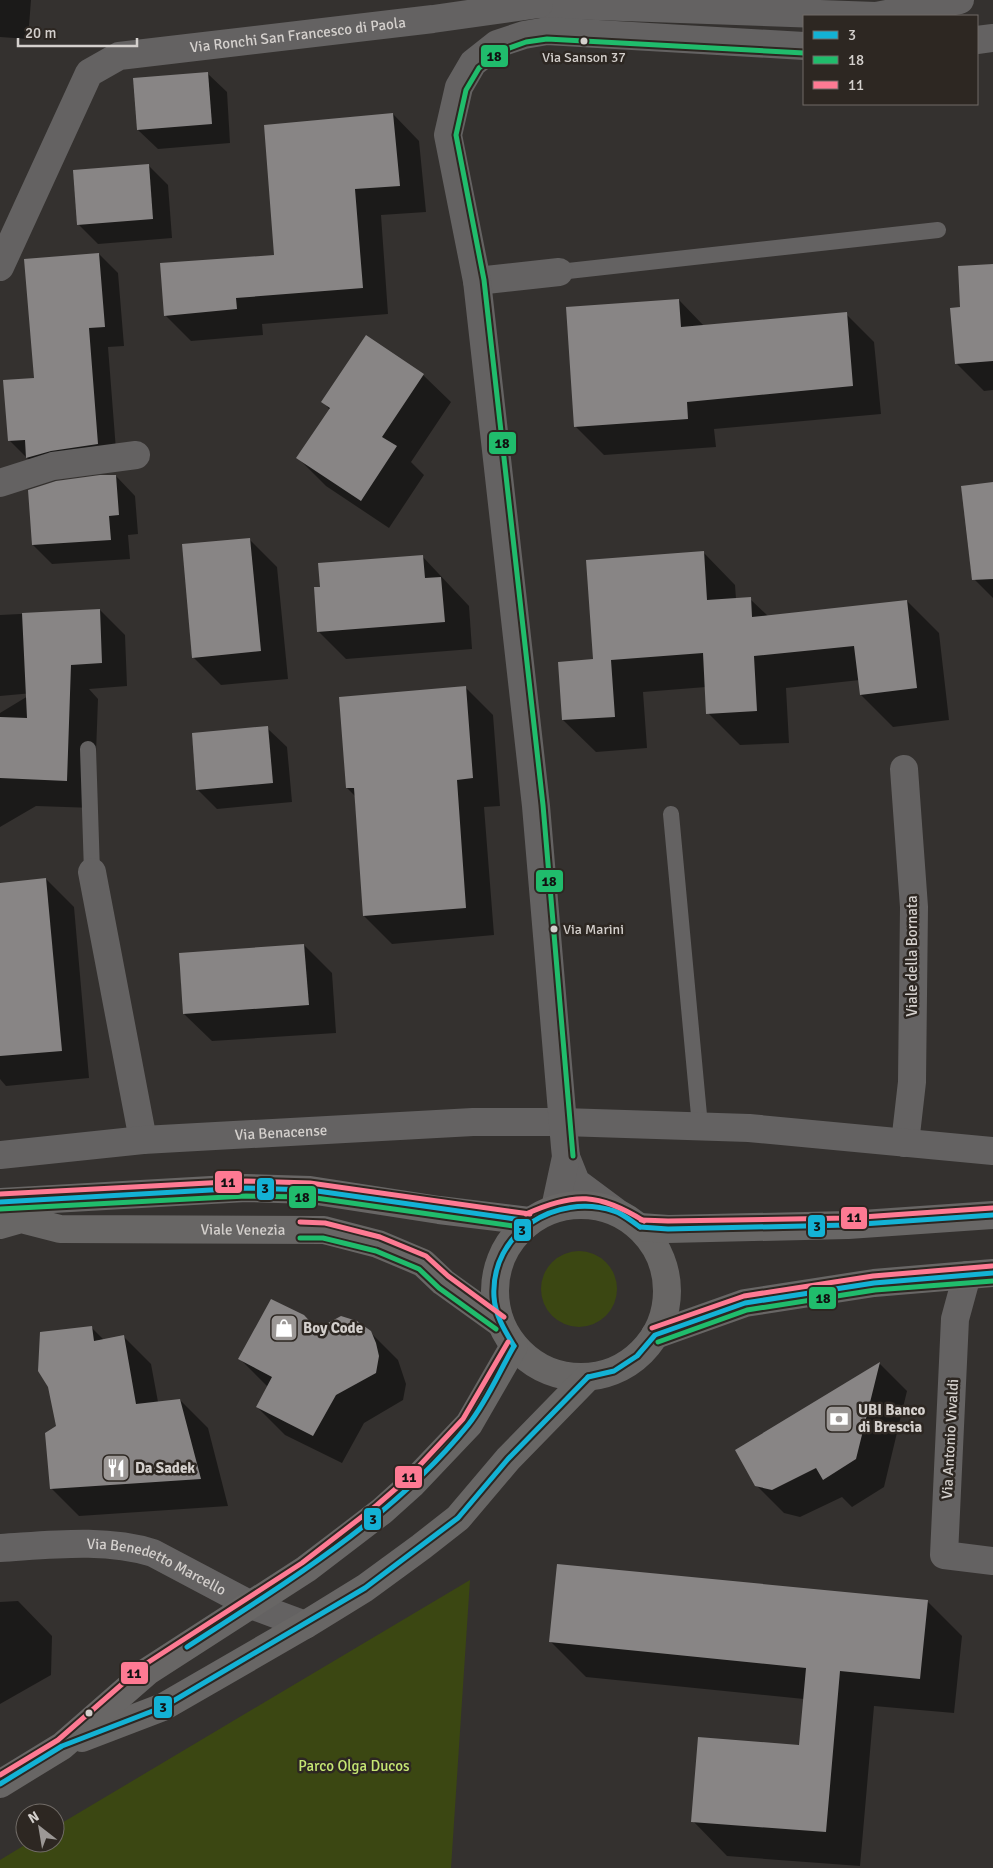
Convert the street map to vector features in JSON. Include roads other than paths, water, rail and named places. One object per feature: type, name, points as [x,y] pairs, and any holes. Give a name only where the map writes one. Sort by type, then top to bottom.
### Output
[{"type":"main road","points":[[0,1202],[264,1188],[310,1190],[439,1210],[529,1221]]},
{"type":"main road","points":[[586,1204],[615,1211],[640,1227],[658,1251],[667,1280],[665,1309],[655,1335],[638,1356],[614,1371],[588,1378],[560,1375],[535,1364],[514,1346],[500,1323],[494,1296],[497,1268],[508,1243],[529,1221],[556,1208],[586,1204]]},
{"type":"main road","points":[[640,1227],[668,1229],[848,1225],[993,1215]]},
{"type":"main road","name":"Viale Venezia","points":[[7,1222],[60,1229],[324,1230],[378,1244],[423,1263],[443,1282],[500,1323]]},
{"type":"main road","points":[[655,1335],[744,1303],[874,1283],[980,1274]]},
{"type":"main road","points":[[0,1784],[62,1746],[148,1671],[306,1569],[382,1511],[412,1484],[470,1424],[514,1346]]},
{"type":"main road","points":[[62,1746],[163,1707],[365,1588],[421,1548],[458,1518],[508,1459],[588,1378]]},
{"type":"street","name":"Via Ronchi San Francesco di Paola","points":[[881,15],[960,0]]},
{"type":"street","name":"Via Ronchi San Francesco di Paola","points":[[0,267],[89,73],[119,56],[433,18],[469,6],[539,2],[852,15]]},
{"type":"street","points":[[556,1208],[566,1157],[534,796],[478,281],[448,135],[459,88],[473,63],[497,44],[524,35],[547,31],[803,46]]},
{"type":"street","points":[[978,40],[993,38]]},
{"type":"street","points":[[478,281],[559,272]]},
{"type":"street","points":[[0,483],[53,466],[136,455]]},
{"type":"street","name":"Viale della Bornata","points":[[904,770],[914,907],[912,1082],[905,1143]]},
{"type":"street","points":[[92,872],[143,1140]]},
{"type":"street","name":"Via Benacense","points":[[0,1155],[143,1140],[473,1122],[563,1122]]},
{"type":"street","points":[[563,1122],[749,1128],[993,1151]]},
{"type":"street","points":[[566,1157],[576,1182],[615,1211]]},
{"type":"street","name":"Via Antonio Vivaldi","points":[[980,1274],[955,1319],[944,1555],[993,1562]]},
{"type":"street","name":"Via Benedetto Marcello","points":[[0,1548],[58,1544],[136,1548],[153,1554],[251,1605],[305,1625]]},
{"type":"lane","points":[[559,272],[938,230]]},
{"type":"lane","points":[[88,749],[92,872]]},
{"type":"lane","points":[[671,814],[700,1126]]},
{"type":"place","name":"Via Sanson 37","points":[[584,41]]},
{"type":"place","name":"Via Marini","points":[[554,929]]},
{"type":"place","name":"Boy Code","points":[[284,1328]]},
{"type":"place","name":"UBI Banco di Brescia","points":[[839,1419]]},
{"type":"place","name":"Da Sadek","points":[[116,1468]]},
{"type":"park label","name":"Parco Olga Ducos","points":[[354,1766]]}]
